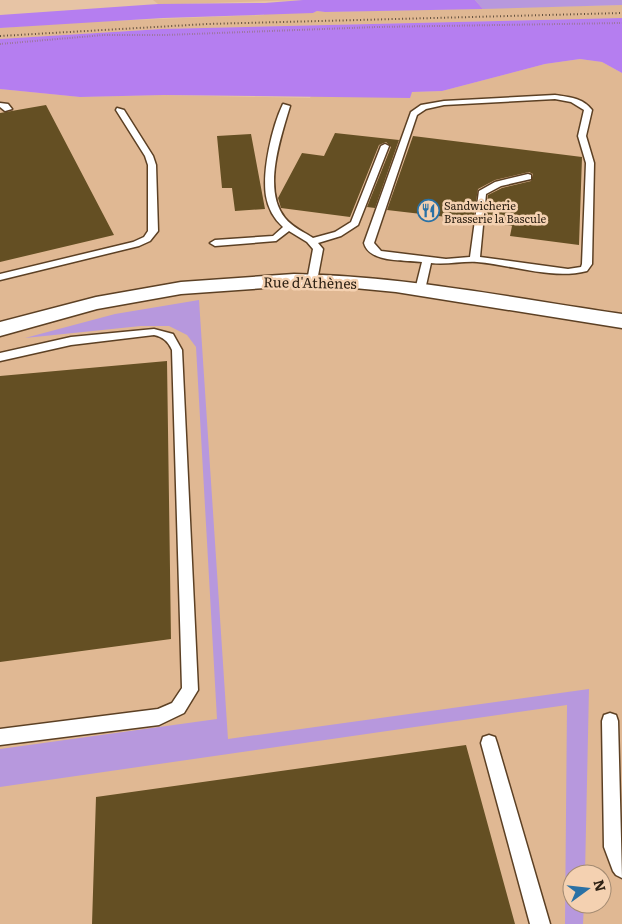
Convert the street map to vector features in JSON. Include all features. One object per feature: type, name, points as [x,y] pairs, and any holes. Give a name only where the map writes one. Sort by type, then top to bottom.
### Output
[{"type":"street","name":"Rue d'Athènes","points":[[0,329],[96,303],[181,288],[245,282],[312,281],[344,282],[420,290],[622,321]]},
{"type":"lane","points":[[555,97],[573,100],[585,106],[588,110],[582,136],[590,163],[587,264],[584,269],[568,272],[475,259],[446,262],[426,260],[378,254],[370,247],[369,243],[417,110],[444,103],[555,97]]},
{"type":"lane","points":[[0,105],[8,109]]},
{"type":"lane","points":[[286,106],[270,170],[269,184],[274,211],[288,227],[313,241],[318,249],[312,281]]},
{"type":"lane","points":[[0,277],[136,244],[147,239],[153,231],[152,165],[120,110]]},
{"type":"lane","points":[[313,241],[338,234],[355,223],[385,146]]},
{"type":"lane","points":[[475,259],[482,193],[489,187],[528,177]]},
{"type":"lane","points":[[215,243],[276,238],[288,227]]},
{"type":"lane","points":[[420,290],[426,260]]},
{"type":"lane","points":[[0,357],[71,340],[154,332],[166,334],[174,340],[177,350],[190,690],[178,708],[159,717],[0,737]]},
{"type":"lane","points":[[610,720],[613,847],[619,866],[622,869]]},
{"type":"lane","points":[[489,743],[540,924]]},
{"type":"path","points":[[0,44],[104,35],[174,35],[376,26],[622,23]]},
{"type":"shaded area","points":[[153,0],[303,0],[158,4]]},
{"type":"shaded area","points":[[303,0],[475,0],[483,9],[317,11],[313,13],[163,18],[0,28],[0,15],[158,4],[265,3]]},
{"type":"shaded area","points":[[475,0],[622,0],[622,5],[483,9]]},
{"type":"shaded area","points":[[622,5],[622,18],[162,29],[0,39],[0,28],[83,22],[264,15],[264,13],[313,13],[317,11]]},
{"type":"shaded area","points":[[622,18],[622,73],[602,62],[580,59],[545,64],[442,91],[412,92],[410,98],[164,95],[80,97],[0,89],[0,39],[162,29]]},
{"type":"shaded area","points":[[580,59],[602,62],[622,73],[622,924],[0,924],[0,89],[80,97],[164,95],[310,98],[311,96],[442,91],[545,64]]},
{"type":"shaded area","points":[[199,300],[228,739],[589,689],[585,864],[566,864],[567,705],[0,787],[0,749],[217,719],[196,347],[187,335],[169,326],[141,326],[25,338],[115,314]]},
{"type":"shaded area","points":[[565,914],[584,914],[583,924],[565,924]]},
{"type":"building","points":[[46,105],[114,235],[0,262],[0,113]]},
{"type":"building","points":[[335,133],[399,140],[375,208],[367,207],[391,147],[386,142],[379,145],[350,217],[281,208],[278,198],[302,153],[324,156]]},
{"type":"building","points":[[251,134],[265,209],[235,211],[232,188],[222,188],[217,136]]},
{"type":"building","points":[[413,136],[582,157],[579,245],[510,236],[512,226],[485,222],[488,195],[502,188],[531,181],[533,174],[529,172],[495,180],[478,189],[473,220],[387,210]]},
{"type":"building","points":[[167,361],[171,639],[0,662],[0,376]]},
{"type":"building","points":[[466,745],[515,924],[92,924],[96,797]]},
{"type":"railway","points":[[0,36],[207,24],[622,13]]},
{"type":"place","name":"Sandwicherie Brasserie la Bascule","points":[[428,211]]}]
